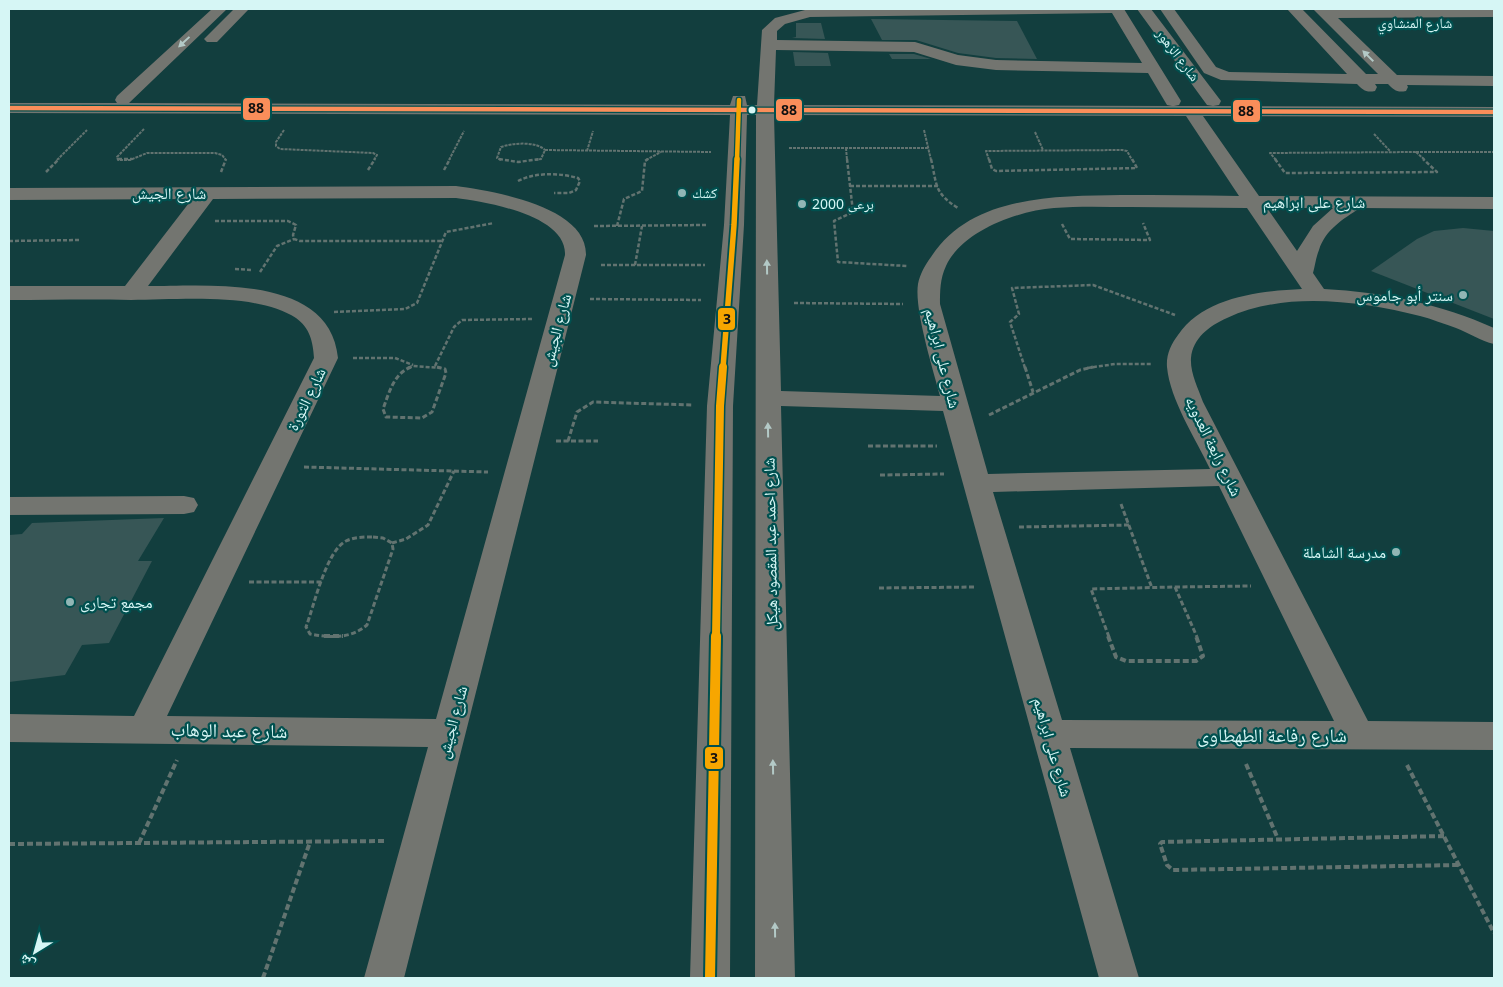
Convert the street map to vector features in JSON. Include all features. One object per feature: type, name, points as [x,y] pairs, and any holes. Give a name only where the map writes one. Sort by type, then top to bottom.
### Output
[{"type":"street","points":[[9,100],[116,104],[220,9]]},
{"type":"street","points":[[200,51],[242,9]]},
{"type":"street","points":[[710,978],[720,406],[734,225],[737,152],[769,45],[770,30],[774,25],[788,18],[810,13],[1117,9]]},
{"type":"street","name":"شارع الزهور","points":[[1117,9],[1173,101]]},
{"type":"street","name":"شارع الزهور","points":[[1144,9],[1212,101]]},
{"type":"street","points":[[1167,9],[1210,70],[1220,75],[1235,78],[1494,81]]},
{"type":"street","points":[[1294,9],[1382,101]]},
{"type":"street","name":"شارع المنشاوي","points":[[1424,18],[1494,13]]},
{"type":"street","points":[[1327,15],[1392,80],[1416,101]]},
{"type":"street","name":"شارع المنشاوي","points":[[1327,15],[1424,18],[1494,23]]},
{"type":"street","points":[[769,45],[915,47],[956,60],[996,66],[1153,68]]},
{"type":"street","points":[[158,101],[298,109],[474,109],[1173,101],[1494,101]]},
{"type":"street","points":[[9,108],[158,101],[752,105],[920,110],[1494,112]]},
{"type":"street","name":"شارع احمد عبد المقصود هيكل","points":[[752,105],[766,148],[775,978]]},
{"type":"street","points":[[1191,111],[1318,296]]},
{"type":"street","name":"شارع الجيش","points":[[17,194],[434,191],[484,195],[526,207],[551,221],[571,237],[576,252],[573,265],[384,978]]},
{"type":"street","points":[[131,293],[206,193]]},
{"type":"street","name":"شارع على ابراهيم","points":[[1119,978],[954,404],[929,304],[929,284],[935,266],[952,244],[984,220],[1020,208],[1053,202],[1494,203]]},
{"type":"street","points":[[1303,272],[1308,248],[1314,237],[1332,218],[1356,202]]},
{"type":"street","name":"شارع الثورة","points":[[9,293],[131,293],[260,297],[285,303],[303,313],[318,326],[326,342],[326,358],[144,729]]},
{"type":"street","points":[[1179,365],[1184,343],[1198,324],[1220,310],[1250,301],[1286,296],[1364,298],[1405,306],[1448,318],[1494,337]]},
{"type":"street","name":"شارع رابعة العدويه","points":[[1179,365],[1190,402],[1358,735]]},
{"type":"street","points":[[768,398],[954,404]]},
{"type":"street","points":[[975,478],[1112,479],[1228,477]]},
{"type":"street","points":[[9,506],[184,505]]},
{"type":"street","name":"شارع عبد الوهاب","points":[[9,728],[449,733]]},
{"type":"street","name":"شارع رفاعة الطهطاوى","points":[[1049,734],[1494,736]]},
{"type":"path","points":[[158,101],[117,159],[125,161],[134,159],[141,154],[153,153],[222,155],[226,158],[226,163],[206,193]]},
{"type":"path","points":[[17,194],[116,104]]},
{"type":"path","points":[[298,109],[276,142],[276,146],[280,150],[288,151],[373,153],[377,155],[356,191]]},
{"type":"path","points":[[434,191],[474,109]]},
{"type":"path","points":[[920,110],[938,186],[944,199],[952,206],[984,220]]},
{"type":"path","points":[[545,150],[541,158],[534,161],[505,161],[497,158],[501,147],[507,145],[536,145],[545,150],[737,152]]},
{"type":"path","points":[[766,148],[929,148]]},
{"type":"path","points":[[846,148],[852,212],[834,221],[838,262],[935,266]]},
{"type":"path","points":[[1122,150],[1128,152],[1138,168],[996,171],[992,169],[986,151],[1122,150]]},
{"type":"path","points":[[617,226],[624,199],[642,191],[645,160],[663,151]]},
{"type":"path","points":[[1416,152],[1436,173],[1285,174],[1270,153],[1416,152],[1494,152]]},
{"type":"path","points":[[850,186],[938,186]]},
{"type":"path","points":[[1053,202],[1070,239],[1150,240],[1131,201]]},
{"type":"path","points":[[185,222],[288,221],[296,225],[293,235],[294,239]]},
{"type":"path","points":[[303,313],[404,309],[412,307],[417,303],[444,234],[450,230],[551,221],[617,226],[734,225]]},
{"type":"path","points":[[635,265],[642,226]]},
{"type":"path","points":[[260,272],[277,246],[294,239],[308,242],[441,241]]},
{"type":"path","points":[[9,241],[79,240]]},
{"type":"path","points":[[573,265],[731,265]]},
{"type":"path","points":[[1033,392],[1010,322],[1012,318],[1019,314],[1012,288],[1093,285],[1198,324]]},
{"type":"path","points":[[436,366],[454,327],[462,320],[561,309],[728,300]]},
{"type":"path","points":[[767,303],[929,304]]},
{"type":"path","points":[[326,358],[395,358],[402,359],[413,366]]},
{"type":"path","points":[[868,446],[963,437],[1033,392],[1080,370],[1096,365],[1113,363],[1179,365]]},
{"type":"path","points":[[413,366],[441,367],[446,373],[432,412],[422,418],[386,417],[383,413],[384,409],[398,374],[406,367],[413,366]]},
{"type":"path","points":[[568,441],[575,412],[579,408],[593,402],[720,406]]},
{"type":"path","points":[[526,442],[598,441]]},
{"type":"path","points":[[274,466],[518,472]]},
{"type":"path","points":[[392,543],[406,539],[428,525],[454,471]]},
{"type":"path","points":[[880,474],[975,478]]},
{"type":"path","points":[[1112,479],[1152,588]]},
{"type":"path","points":[[989,528],[1129,525]]},
{"type":"path","points":[[356,537],[378,537],[392,543],[393,549],[367,625],[360,632],[340,637],[310,634],[306,627],[307,619],[322,582],[334,551],[338,545],[346,540],[356,537]]},
{"type":"path","points":[[216,582],[322,582]]},
{"type":"path","points":[[1175,587],[1204,652],[1203,656],[1196,661],[1120,659],[1114,653],[1091,589],[1152,588],[1175,587],[1283,585]]},
{"type":"path","points":[[879,588],[1006,586]]},
{"type":"path","points":[[139,843],[191,730]]},
{"type":"path","points":[[1235,735],[1278,839]]},
{"type":"path","points":[[1392,736],[1494,933]]},
{"type":"path","points":[[1444,836],[1162,842],[1160,844],[1167,865],[1173,870],[1459,864]]},
{"type":"path","points":[[9,844],[421,841]]},
{"type":"path","points":[[263,978],[310,842]]},
{"type":"building","points":[[871,19],[1017,21],[1037,59],[996,58],[958,53],[916,40],[882,40]]},
{"type":"building","points":[[796,23],[821,23],[825,39],[792,38],[796,37]]},
{"type":"building","points":[[793,52],[828,53],[831,66],[795,66]]},
{"type":"building","points":[[889,54],[914,54],[931,59],[892,59]]},
{"type":"building","name":"سنتر أبو جاموس","points":[[1463,228],[1494,231],[1494,319],[1371,271],[1417,239],[1434,231]]},
{"type":"building","name":"مجمع تجارى","points":[[164,518],[138,561],[152,561],[109,643],[82,645],[65,675],[9,682],[9,535],[22,534],[32,523]]},
{"type":"transit line","name":"3","points":[[710,978],[720,406],[734,225],[739,100]]},
{"type":"transit line","name":"88","points":[[9,108],[1494,112]]},
{"type":"place","name":"كشك","points":[[682,193]]},
{"type":"place","name":"برعى 2000","points":[[802,204]]},
{"type":"place","name":"سنتر أبو جاموس","points":[[1463,295]]},
{"type":"place","name":"مدرسة الشاملة","points":[[1396,552]]},
{"type":"place","name":"مجمع تجارى","points":[[70,602]]}]
